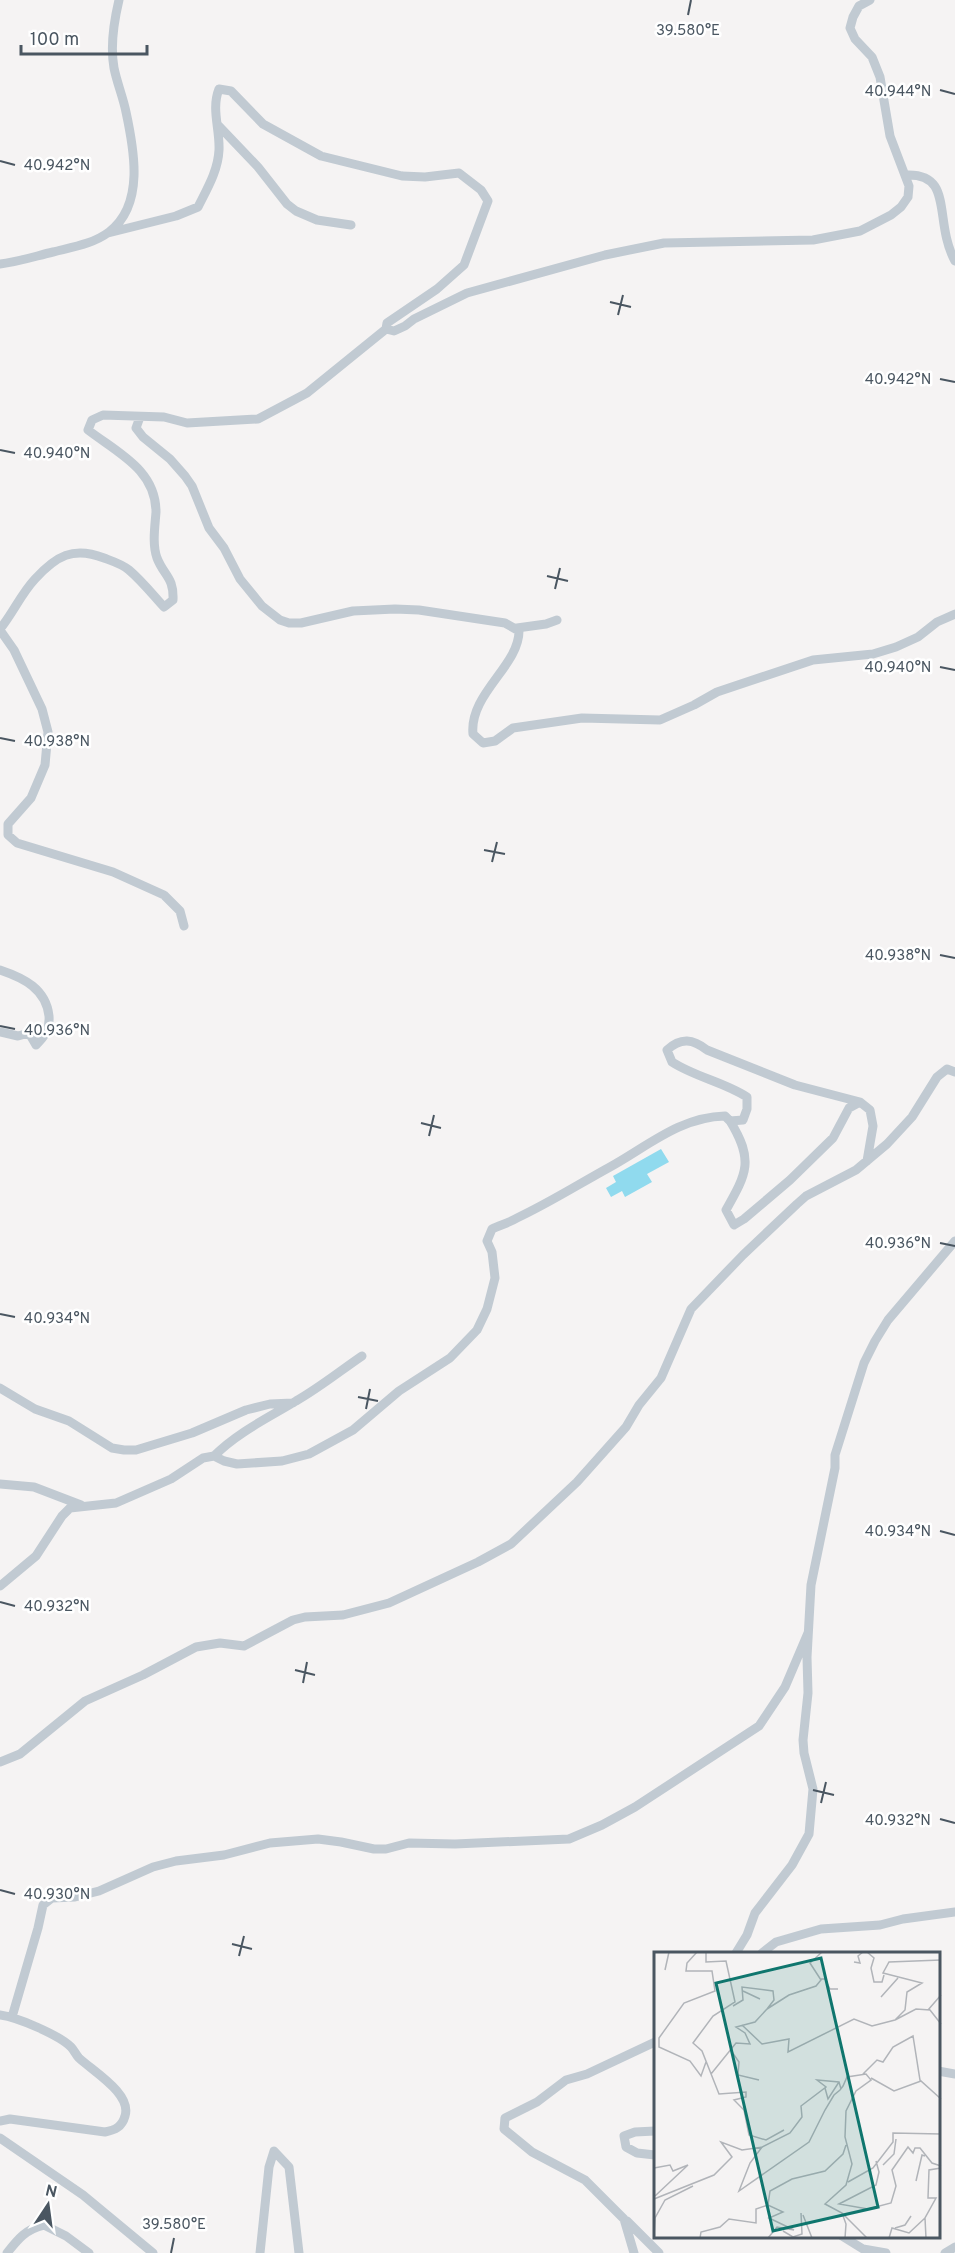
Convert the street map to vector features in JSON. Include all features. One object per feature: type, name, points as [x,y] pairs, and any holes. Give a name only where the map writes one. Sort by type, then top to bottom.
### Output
[{"type":"street","points":[[108,233],[117,225],[129,204],[134,172],[134,148],[114,67],[114,26],[119,0]]},
{"type":"street","points":[[386,329],[394,331],[467,293],[605,255],[653,245],[689,242],[813,240],[849,234],[881,220],[901,207],[908,197],[909,186],[890,136],[880,77],[872,57],[855,39],[850,28],[858,6],[870,0]]},
{"type":"street","points":[[0,264],[85,244],[108,233],[176,216],[198,207],[216,170],[218,159],[215,100],[219,89],[231,91],[263,124],[321,156],[402,176],[425,177],[459,173],[481,190],[488,201],[464,265],[442,285],[387,323],[386,329],[307,393],[258,419],[187,423],[164,417],[103,415],[92,420],[88,430],[142,471],[154,491],[157,558],[174,588],[173,600],[164,607],[128,569],[95,555],[71,552],[50,564],[33,581],[14,612],[0,629],[14,650],[42,709],[48,732],[45,765],[31,798],[8,824],[8,835],[16,843],[113,872],[164,894],[180,911],[184,926]]},
{"type":"street","points":[[217,124],[258,167],[286,204],[317,220],[351,225]]},
{"type":"street","points":[[906,175],[926,174],[946,183]]},
{"type":"street","points":[[951,205],[950,240],[951,254],[955,261]]},
{"type":"street","points":[[140,417],[136,428],[142,437],[170,459],[192,486],[209,528],[224,548],[240,579],[262,606],[280,620],[301,623],[353,611],[395,609],[419,610],[505,623],[517,628],[557,620]]},
{"type":"street","points":[[517,628],[519,638],[480,702],[472,725],[473,734],[483,743],[495,741],[513,728],[582,718],[660,720],[689,708],[717,692],[813,660],[873,654],[896,647],[918,637],[937,622],[955,614]]},
{"type":"street","points":[[0,970],[21,978],[40,993],[46,1002],[49,1026],[44,1037],[36,1045],[29,1033],[18,1036],[0,1032]]},
{"type":"street","points":[[730,1121],[743,1120],[747,1109],[747,1097],[737,1090],[704,1078],[672,1062],[667,1050],[676,1042],[687,1040],[698,1043],[707,1050],[795,1085],[860,1102],[870,1110],[873,1126],[867,1161]]},
{"type":"street","points":[[0,1762],[20,1754],[85,1701],[143,1676],[196,1647],[220,1643],[244,1646],[293,1620],[343,1615],[389,1603],[478,1562],[511,1544],[577,1482],[626,1427],[639,1405],[661,1378],[691,1309],[796,1204],[817,1190],[840,1180],[867,1161],[912,1118],[937,1077],[946,1069],[955,1072]]},
{"type":"street","points":[[214,1455],[224,1461],[237,1464],[282,1461],[309,1454],[343,1437],[373,1415],[399,1391],[450,1358],[477,1330],[483,1320],[495,1278],[492,1252],[487,1241],[492,1230],[515,1220],[632,1155],[678,1126],[711,1116],[725,1116],[743,1143],[746,1166],[743,1178],[726,1210],[734,1225],[790,1180],[833,1138],[842,1117],[849,1108],[860,1102]]},
{"type":"street","points":[[737,1952],[747,1935],[761,1902],[792,1865],[809,1834],[813,1789],[803,1740],[808,1693],[811,1584],[835,1468],[835,1455],[864,1363],[888,1320],[955,1241]]},
{"type":"street","points":[[0,1586],[36,1556],[62,1516],[70,1508],[116,1503],[171,1479],[203,1458],[214,1455],[263,1419],[293,1403],[362,1356]]},
{"type":"street","points":[[0,1388],[35,1409],[69,1421],[112,1448],[124,1450],[136,1450],[192,1433],[252,1408],[293,1403]]},
{"type":"street","points":[[0,1484],[34,1487],[82,1506]]},
{"type":"street","points":[[12,2017],[43,1905],[52,1898],[75,1897],[99,1891],[153,1867],[176,1861],[224,1855],[270,1843],[318,1839],[386,1849],[409,1843],[455,1844],[568,1839],[602,1825],[666,1789],[759,1726],[785,1687],[808,1633]]},
{"type":"street","points":[[763,1952],[776,1942],[821,1929],[880,1925],[903,1919],[955,1912]]},
{"type":"street","points":[[0,2015],[12,2017],[71,2047],[124,2099],[127,2110],[124,2121],[116,2130],[105,2132],[10,2119],[0,2121]]},
{"type":"street","points":[[654,2042],[588,2074],[566,2080],[537,2102],[505,2118],[504,2129],[522,2145],[585,2181],[659,2253]]},
{"type":"street","points":[[940,2071],[955,2074]]},
{"type":"street","points":[[654,2131],[635,2132],[624,2136],[626,2147],[637,2153],[654,2155]]},
{"type":"street","points":[[0,2138],[83,2196],[153,2253]]},
{"type":"street","points":[[260,2253],[269,2167],[274,2151],[289,2167],[299,2253]]},
{"type":"street","points":[[624,2219],[634,2253]]},
{"type":"street","points":[[7,2253],[23,2234],[44,2225],[66,2236],[86,2252]]},
{"type":"street","points":[[845,2238],[863,2250],[886,2253]]},
{"type":"street","points":[[945,2253],[955,2247]]},
{"type":"water","points":[[661,1149],[669,1162],[647,1174],[652,1182],[625,1197],[622,1191],[611,1197],[606,1188],[616,1182],[613,1176]]}]
